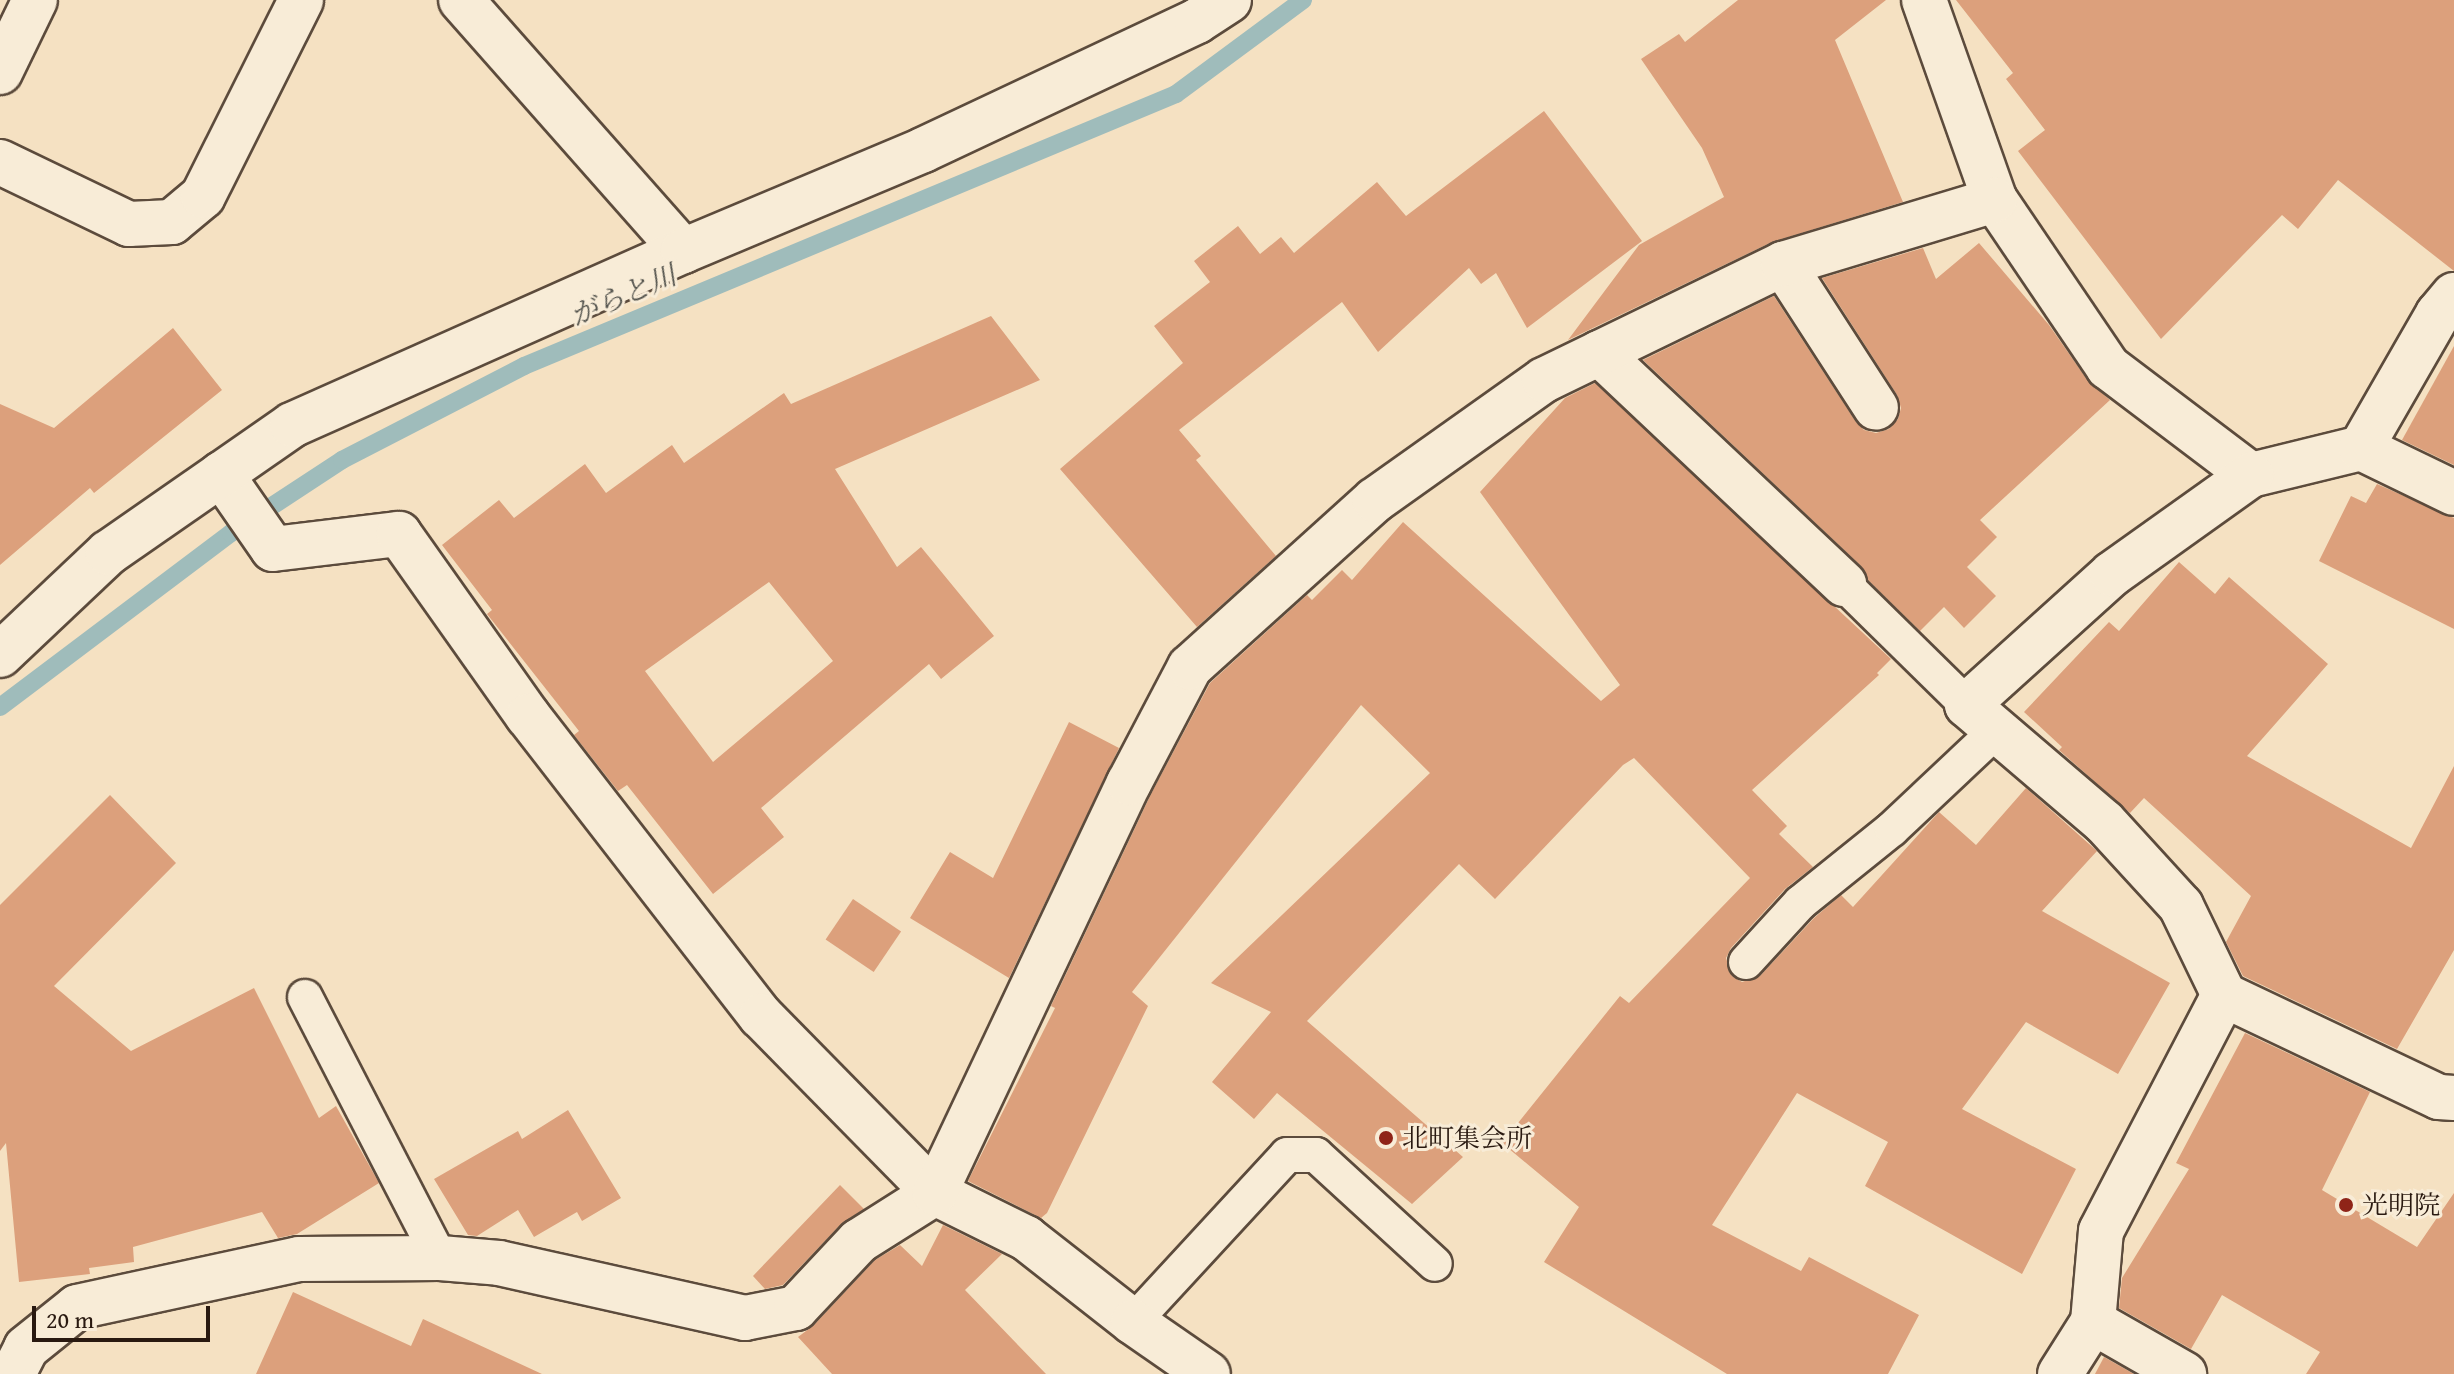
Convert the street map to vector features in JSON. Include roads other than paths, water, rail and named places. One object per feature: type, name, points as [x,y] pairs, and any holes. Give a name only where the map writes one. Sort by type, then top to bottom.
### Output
[{"type":"street","points":[[0,72],[35,0]]},
{"type":"street","points":[[0,162],[129,224],[172,222],[203,196],[301,0]]},
{"type":"street","points":[[461,0],[683,251]]},
{"type":"street","points":[[0,655],[108,553],[242,503],[292,425],[683,251],[923,150],[1197,21],[1229,0]]},
{"type":"street","points":[[1931,3],[1995,200],[2108,367],[2251,475]]},
{"type":"street","points":[[13,1374],[26,1348],[77,1307],[299,1259],[440,1258],[499,1263],[745,1318],[796,1308],[859,1241],[935,1193],[1129,783],[1190,667],[1375,500],[1544,380],[1783,264],[1995,200]]},
{"type":"street","points":[[1783,264],[1876,408]]},
{"type":"street","points":[[2361,448],[2438,314],[2454,295]]},
{"type":"street","points":[[1599,353],[1844,584]]},
{"type":"street","points":[[2454,493],[2361,448],[2251,475],[2112,574],[1982,717],[2104,822],[2181,906],[2224,995],[2439,1097],[2454,1098]]},
{"type":"street","points":[[242,503],[273,549],[399,534],[528,716],[761,1016],[935,1193],[1026,1238],[1133,1322],[1209,1374]]},
{"type":"street","points":[[2060,1374],[2093,1322],[2101,1231],[2224,995]]},
{"type":"street","points":[[2093,1322],[2184,1374]]},
{"type":"lane","points":[[1746,962],[1800,903],[1892,829],[1982,717],[1844,584]]},
{"type":"lane","points":[[305,997],[440,1258]]},
{"type":"lane","points":[[1133,1322],[1287,1155],[1316,1155],[1435,1264]]},
{"type":"waterway","name":"がらと川","points":[[0,707],[231,533],[342,460],[524,366],[1176,94],[1303,0]]},
{"type":"place","name":"北町集会所","points":[[1386,1138]]},
{"type":"place","name":"光明院","points":[[2346,1205]]}]
